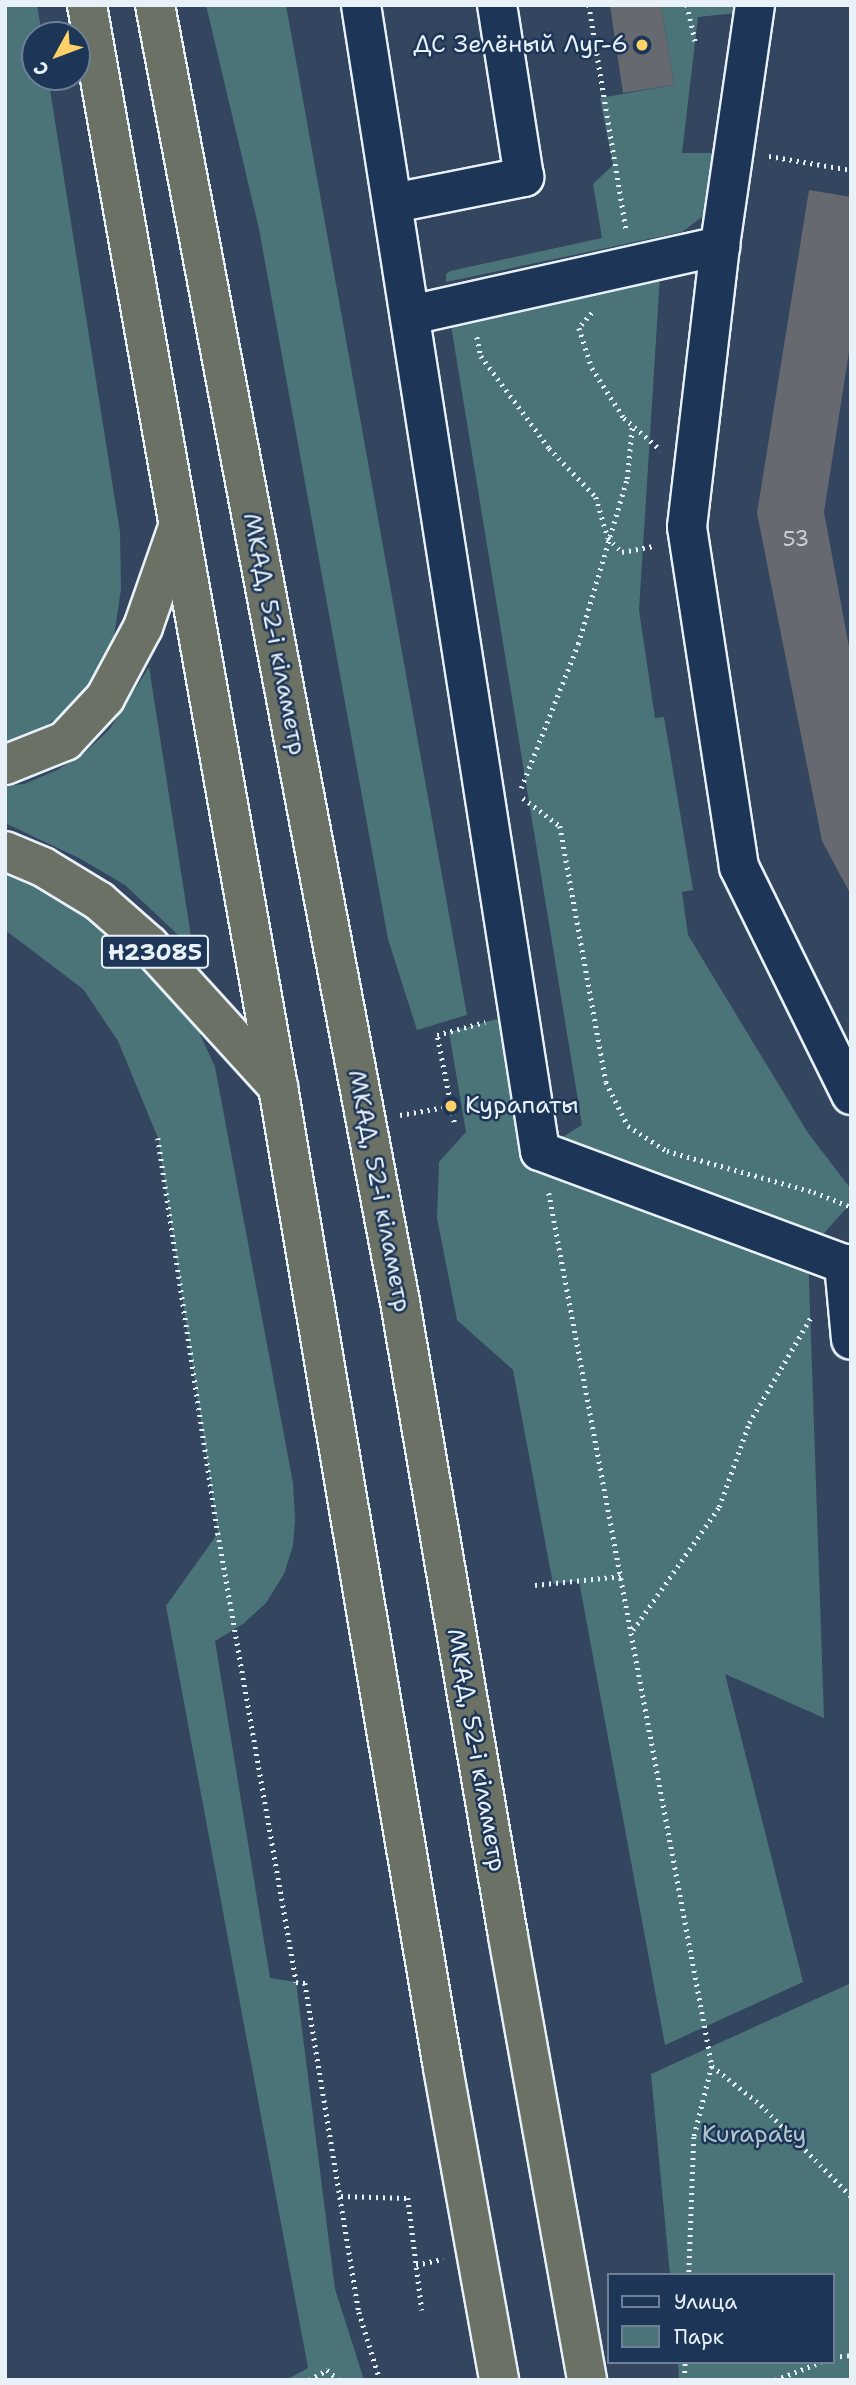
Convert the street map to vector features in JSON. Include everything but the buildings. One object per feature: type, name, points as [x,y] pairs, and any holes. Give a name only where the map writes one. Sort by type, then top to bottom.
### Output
[{"type":"highway","points":[[87,5],[278,1087],[443,2068],[499,2380]]},
{"type":"highway","name":"МКАД, 52-і кіламетр","points":[[155,5],[366,1121],[587,2380]]},
{"type":"highway","points":[[5,765],[65,741],[105,698],[143,627],[179,524]]},
{"type":"highway","name":"Н23085","points":[[5,851],[43,867],[99,901],[157,954],[278,1087]]},
{"type":"lane","points":[[361,5],[541,1151],[847,1270],[851,1340]]},
{"type":"lane","points":[[394,204],[524,177],[497,5]]},
{"type":"lane","points":[[755,5],[720,246],[687,527],[738,867],[851,1095]]},
{"type":"lane","points":[[411,315],[720,246]]},
{"type":"path","points":[[589,5],[632,266]]},
{"type":"path","points":[[687,5],[695,41]]},
{"type":"path","points":[[734,151],[851,170]]},
{"type":"path","points":[[471,302],[481,356],[549,448],[596,497],[608,538],[622,552],[689,541]]},
{"type":"path","points":[[597,307],[579,328],[592,368],[624,418],[693,477]]},
{"type":"path","points":[[633,426],[627,479],[578,644],[518,794],[560,825],[606,1082],[628,1126],[667,1151],[814,1192],[851,1207]]},
{"type":"path","points":[[454,1122],[438,1035],[519,1013]]},
{"type":"path","points":[[366,1121],[451,1105]]},
{"type":"path","points":[[158,1138],[218,1533],[296,1982],[305,1983],[359,2312],[380,2380]]},
{"type":"path","points":[[541,1151],[623,1576],[712,2066],[694,2137],[688,2273]]},
{"type":"path","points":[[633,1631],[719,1507],[749,1423],[813,1313],[847,1270]]},
{"type":"path","points":[[535,1585],[623,1576]]},
{"type":"path","points":[[712,2066],[761,2105],[851,2196]]},
{"type":"path","points":[[341,2196],[408,2198],[422,2311]]},
{"type":"path","points":[[775,2380],[816,2364]]},
{"type":"path","points":[[309,2380],[327,2370],[340,2380]]},
{"type":"green space","points":[[5,5],[37,5],[40,21],[21,21],[21,91],[50,91],[120,532],[121,589],[114,636],[93,679],[65,712],[35,734],[5,744]]},
{"type":"green space","points":[[206,5],[286,5],[467,1015],[417,1030],[388,939],[259,229]]},
{"type":"green space","points":[[661,5],[738,5],[737,13],[698,17],[682,153],[719,153],[713,202],[702,217],[682,232],[446,282],[446,274],[450,271],[602,238],[593,184],[613,165],[600,98],[674,85]]},
{"type":"green space","points":[[661,260],[639,610],[655,718],[664,717],[693,890],[682,892],[688,935],[808,1133],[851,1189],[851,1203],[808,1251],[824,1718],[725,1674],[803,1982],[665,2045],[579,1581],[553,1584],[513,1370],[457,1320],[437,1218],[439,1162],[466,1132],[449,1032],[519,1013],[541,1150],[582,1125],[448,307]]},
{"type":"green space","points":[[149,667],[193,949],[125,885],[81,859],[5,823],[5,786],[24,784],[57,770],[83,754],[109,730]]},
{"type":"green space","points":[[5,862],[77,898],[176,1000],[199,1032],[215,1067],[293,1483],[295,1520],[293,1546],[284,1574],[266,1603],[243,1624],[215,1641],[270,1978],[296,1982],[335,2289],[364,2380],[286,2380],[308,2368],[166,1606],[218,1533],[158,1138],[118,1041],[83,989],[5,930]]},
{"type":"green space","name":"Kurapaty","points":[[851,1983],[851,2380],[679,2380],[678,2364],[835,2364],[835,2273],[670,2273],[651,2074]]},
{"type":"place","name":"ДС Зелёный Луг-6","points":[[642,45]]},
{"type":"place","name":"Курапаты","points":[[451,1106]]}]
